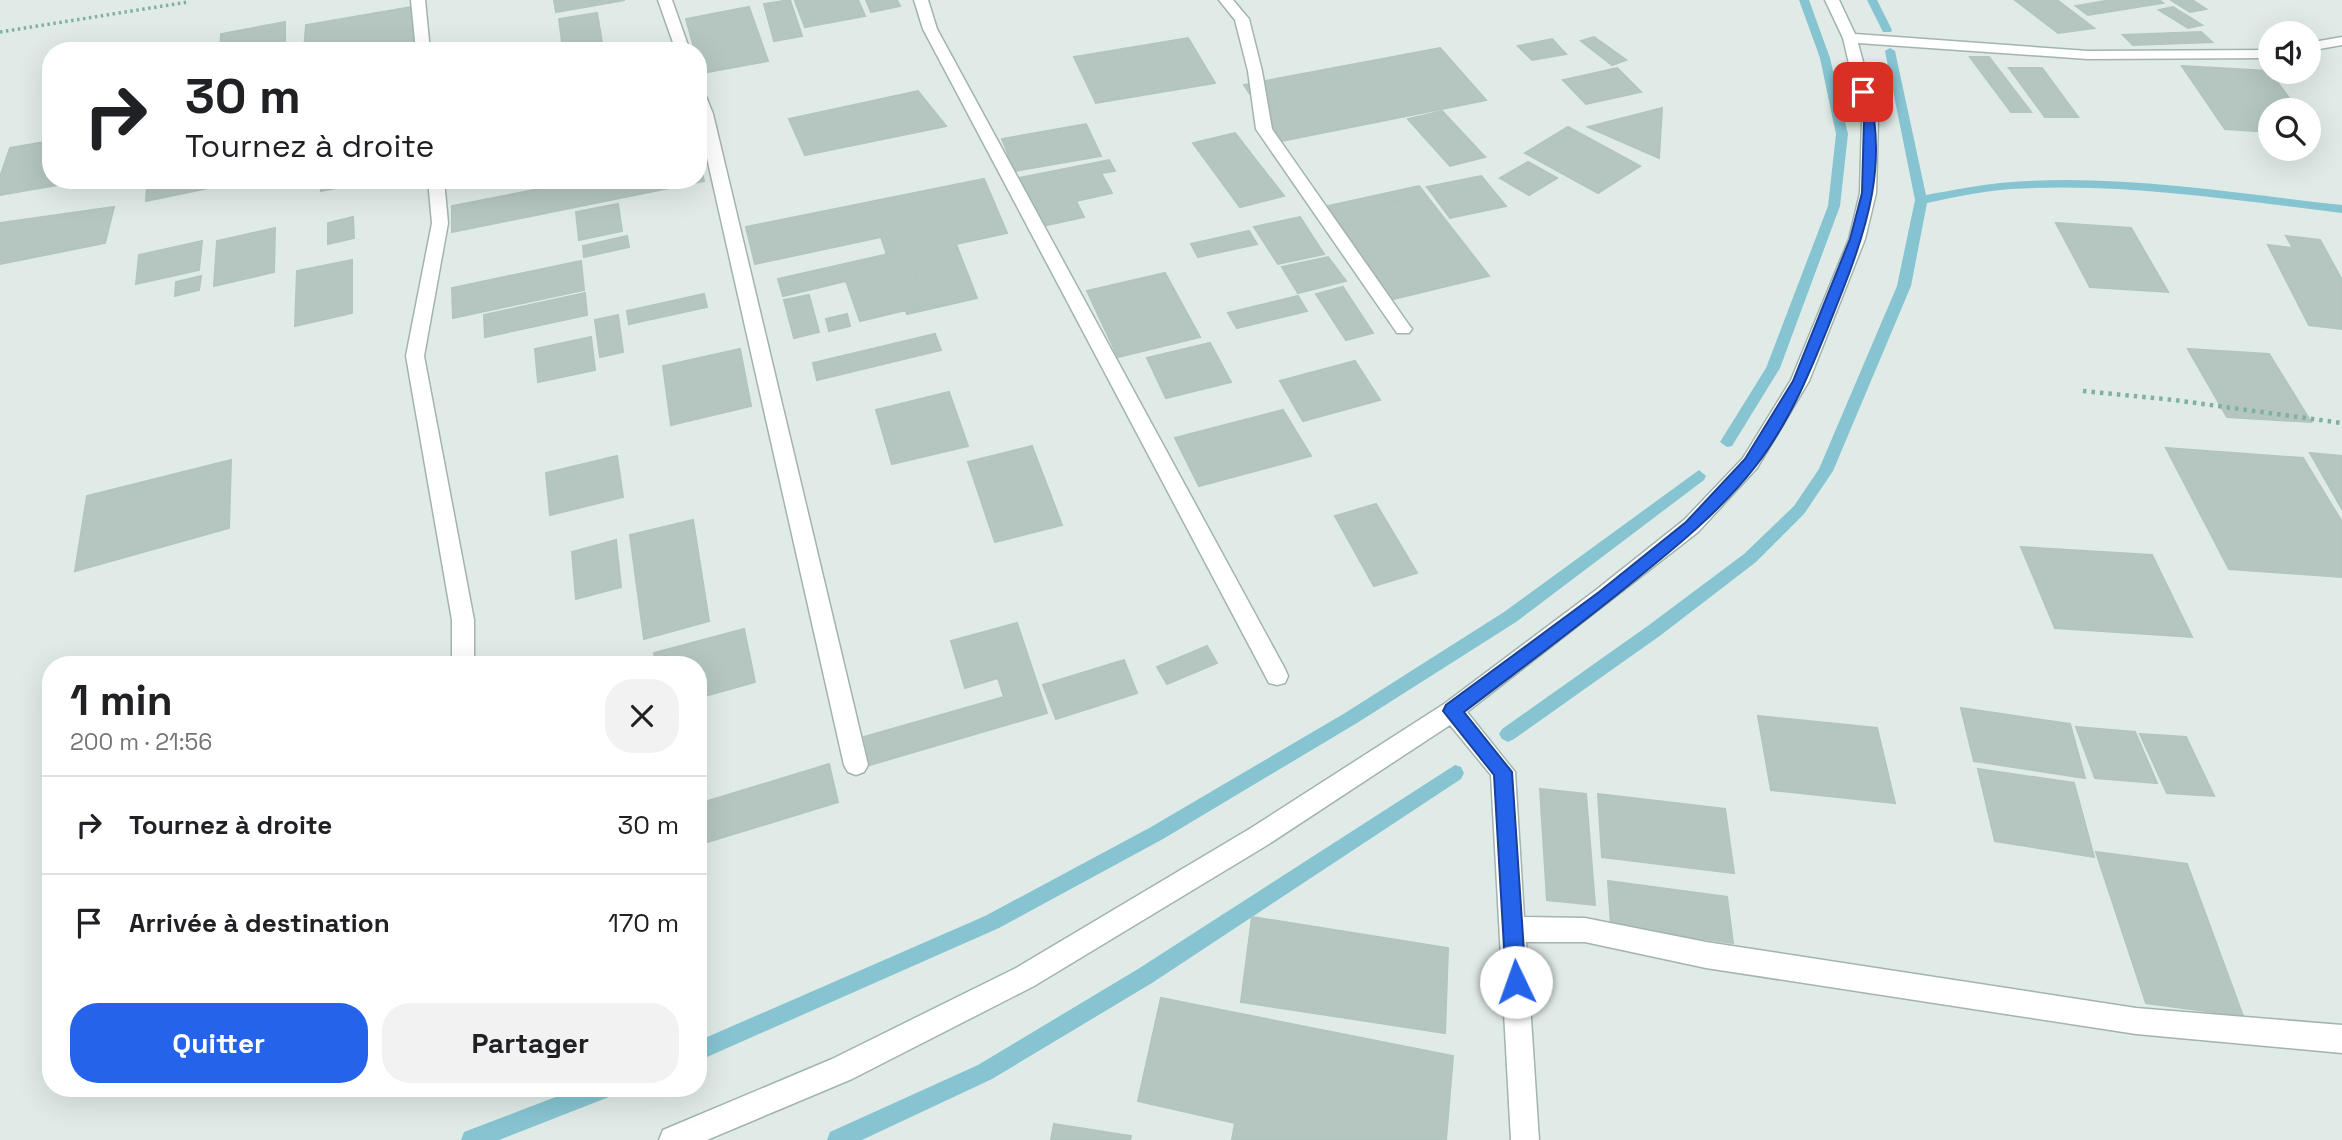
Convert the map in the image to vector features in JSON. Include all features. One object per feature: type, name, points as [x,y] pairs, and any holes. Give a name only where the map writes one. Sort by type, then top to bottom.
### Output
[{"type":"street","points":[[418,0],[422,42]]},
{"type":"street","points":[[665,0],[680,42]]},
{"type":"street","points":[[921,0],[930,29],[1277,676]]},
{"type":"street","points":[[1226,0],[1242,19],[1255,71],[1264,129],[1402,329]]},
{"type":"street","points":[[673,1140],[842,1069],[1025,977],[1260,836],[1452,711],[1605,596],[1691,526],[1750,463],[1800,382],[1857,239],[1868,193],[1870,119],[1850,38],[1832,0]]},
{"type":"street","points":[[1850,38],[2088,55],[2258,54]]},
{"type":"street","points":[[2321,45],[2342,41]]},
{"type":"street","points":[[707,123],[856,765]]},
{"type":"street","points":[[437,189],[440,223],[415,356],[463,620],[463,656]]},
{"type":"street","points":[[1452,711],[1503,772],[1525,1140]]},
{"type":"street","points":[[1514,929],[1585,930],[1706,955],[2136,1021],[2342,1040]]},
{"type":"path","points":[[0,32],[188,2]]},
{"type":"path","points":[[2082,391],[2174,400],[2342,423]]},
{"type":"building","points":[[554,0],[625,0],[556,12]]},
{"type":"building","points":[[790,0],[802,36],[774,41],[764,4]]},
{"type":"building","points":[[858,0],[865,16],[805,27],[795,1]]},
{"type":"building","points":[[866,0],[897,0],[900,6],[871,12]]},
{"type":"building","points":[[2015,0],[2057,0],[2094,28],[2058,33]]},
{"type":"building","points":[[2111,0],[2159,0],[2163,3],[2088,15],[2076,6]]},
{"type":"building","points":[[2171,0],[2192,0],[2206,9],[2190,12]]},
{"type":"building","points":[[412,7],[415,42],[305,42],[306,25]]},
{"type":"building","points":[[749,7],[768,61],[707,72],[707,42],[692,42],[686,19]]},
{"type":"building","points":[[2173,7],[2202,25],[2188,28],[2159,10]]},
{"type":"building","points":[[597,13],[602,42],[562,42],[559,19]]},
{"type":"building","points":[[285,22],[285,42],[221,42],[221,34]]},
{"type":"building","points":[[2201,32],[2212,42],[2133,45],[2123,35]]},
{"type":"building","points":[[1594,37],[1626,60],[1612,65],[1581,41]]},
{"type":"building","points":[[1188,38],[1215,83],[1096,103],[1074,57]]},
{"type":"building","points":[[1552,39],[1566,54],[1532,60],[1518,46]]},
{"type":"building","points":[[1440,48],[1486,100],[1282,141],[1244,85]]},
{"type":"building","points":[[1970,57],[1989,57],[2031,112],[2011,112]]},
{"type":"building","points":[[2182,66],[2258,70],[2258,84],[2279,84],[2289,98],[2258,98],[2258,131],[2225,129]]},
{"type":"building","points":[[1617,68],[1641,92],[1586,104],[1563,80]]},
{"type":"building","points":[[2009,68],[2042,68],[2078,117],[2045,117]]},
{"type":"building","points":[[918,91],[946,126],[805,155],[789,119]]},
{"type":"building","points":[[1662,108],[1659,158],[1588,127]]},
{"type":"building","points":[[1442,111],[1485,157],[1450,166],[1408,119]]},
{"type":"building","points":[[1086,124],[1101,156],[1015,171],[1002,139]]},
{"type":"building","points":[[1568,127],[1640,166],[1598,193],[1525,153]]},
{"type":"building","points":[[1235,133],[1284,196],[1240,207],[1193,143]]},
{"type":"building","points":[[42,143],[42,188],[0,195],[0,177],[10,148]]},
{"type":"building","points":[[1109,160],[1115,171],[1101,173],[1112,193],[1076,201],[1084,217],[1042,226],[1019,178]]},
{"type":"building","points":[[1528,162],[1557,178],[1529,195],[1500,178]]},
{"type":"building","points":[[1481,176],[1506,206],[1450,218],[1427,187]]},
{"type":"building","points":[[984,179],[1007,233],[956,244],[977,298],[907,314],[881,237],[755,264],[746,227]]},
{"type":"building","points":[[1419,186],[1489,276],[1389,300],[1324,207]]},
{"type":"building","points":[[147,189],[204,189],[146,201]]},
{"type":"building","points":[[539,189],[664,189],[452,232],[452,206]]},
{"type":"building","points":[[1413,198],[1467,270],[1405,287],[1346,211]]},
{"type":"building","points":[[618,204],[622,231],[579,240],[576,212]]},
{"type":"building","points":[[114,207],[105,243],[0,264],[0,223]]},
{"type":"building","points":[[353,217],[354,238],[328,244],[328,223]]},
{"type":"building","points":[[1300,217],[1324,254],[1278,264],[1254,227]]},
{"type":"building","points":[[2056,223],[2131,228],[2168,292],[2090,287]]},
{"type":"building","points":[[275,228],[274,272],[214,286],[217,241]]},
{"type":"building","points":[[1249,231],[1257,244],[1198,257],[1191,244]]},
{"type":"building","points":[[627,236],[629,247],[584,257],[583,246]]},
{"type":"building","points":[[2286,236],[2320,240],[2342,280],[2342,329],[2309,325],[2268,245],[2293,248]]},
{"type":"building","points":[[202,241],[199,270],[136,284],[139,255]]},
{"type":"building","points":[[906,250],[927,305],[860,321],[846,281],[783,296],[778,279]]},
{"type":"building","points":[[1328,257],[1346,281],[1298,293],[1282,267]]},
{"type":"building","points":[[352,260],[352,313],[295,326],[297,271]]},
{"type":"building","points":[[581,261],[584,290],[453,318],[452,288]]},
{"type":"building","points":[[1165,273],[1200,337],[1118,357],[1087,291]]},
{"type":"building","points":[[201,276],[199,290],[175,296],[176,282]]},
{"type":"building","points":[[1343,287],[1373,333],[1346,340],[1316,294]]},
{"type":"building","points":[[585,293],[587,315],[485,337],[484,315]]},
{"type":"building","points":[[704,294],[707,307],[629,324],[627,311]]},
{"type":"building","points":[[809,295],[819,332],[794,338],[784,300]]},
{"type":"building","points":[[1298,296],[1307,311],[1237,328],[1228,313]]},
{"type":"building","points":[[847,314],[850,326],[829,331],[826,319]]},
{"type":"building","points":[[618,315],[623,352],[600,357],[595,320]]},
{"type":"building","points":[[935,334],[941,350],[817,380],[813,363]]},
{"type":"building","points":[[591,337],[595,370],[538,382],[535,349]]},
{"type":"building","points":[[1210,343],[1231,382],[1166,398],[1147,358]]},
{"type":"building","points":[[740,349],[751,406],[671,425],[663,366]]},
{"type":"building","points":[[2188,349],[2269,354],[2311,422],[2227,417]]},
{"type":"building","points":[[1355,361],[1380,400],[1303,421],[1280,381]]},
{"type":"building","points":[[949,392],[968,446],[892,464],[876,410]]},
{"type":"building","points":[[1283,410],[1311,456],[1199,486],[1175,438]]},
{"type":"building","points":[[1032,446],[1062,525],[995,542],[968,462]]},
{"type":"building","points":[[2166,448],[2303,458],[2342,522],[2342,577],[2229,569]]},
{"type":"building","points":[[2310,453],[2342,456],[2342,509]]},
{"type":"building","points":[[617,456],[623,497],[550,515],[546,473]]},
{"type":"building","points":[[231,460],[229,528],[75,571],[87,496]]},
{"type":"building","points":[[1376,504],[1417,573],[1374,586],[1335,516]]},
{"type":"building","points":[[693,520],[709,621],[644,639],[630,535]]},
{"type":"building","points":[[616,540],[621,587],[576,599],[572,552]]},
{"type":"building","points":[[2021,547],[2152,555],[2192,637],[2055,628]]},
{"type":"building","points":[[1017,623],[1047,713],[870,765],[864,737],[1004,697],[998,678],[965,688],[951,641]]},
{"type":"building","points":[[744,629],[755,682],[707,695],[707,656],[654,656],[654,653]]},
{"type":"building","points":[[1207,646],[1217,663],[1167,684],[1157,667]]},
{"type":"building","points":[[1124,660],[1137,693],[1056,719],[1043,685]]},
{"type":"building","points":[[1961,708],[2070,724],[2085,778],[1974,761]]},
{"type":"building","points":[[1758,716],[1877,728],[1895,803],[1771,790]]},
{"type":"building","points":[[2076,727],[2135,732],[2157,783],[2095,778]]},
{"type":"building","points":[[2140,734],[2186,737],[2214,796],[2167,793]]},
{"type":"building","points":[[829,764],[838,802],[707,842],[707,801]]},
{"type":"building","points":[[1978,769],[2074,783],[2094,857],[1995,841]]},
{"type":"building","points":[[1540,789],[1586,794],[1595,905],[1547,900]]},
{"type":"building","points":[[1598,794],[1725,809],[1734,873],[1602,857]]},
{"type":"building","points":[[2096,852],[2187,864],[2243,1016],[2146,1003]]},
{"type":"building","points":[[1608,881],[1727,897],[1733,943],[1611,926]]},
{"type":"building","points":[[1252,917],[1448,948],[1445,1033],[1241,1002]]},
{"type":"building","points":[[1161,998],[1453,1056],[1446,1140],[1232,1140],[1235,1123],[1138,1101]]},
{"type":"building","points":[[1054,1124],[1131,1136],[1130,1140],[1051,1140]]},
{"type":"waterway","points":[[1727,442],[1773,368],[1834,206],[1842,134],[1825,58],[1804,0]]},
{"type":"waterway","points":[[1872,0],[1887,30]]},
{"type":"waterway","points":[[1890,51],[1921,200]]},
{"type":"waterway","points":[[1921,200],[1997,187],[2062,185],[2182,191],[2342,209]]},
{"type":"waterway","points":[[1508,734],[1655,630],[1750,558],[1799,510],[1826,471],[1904,286],[1921,200]]},
{"type":"waterway","points":[[707,1047],[992,922],[1157,833],[1351,718],[1510,617],[1699,476]]},
{"type":"waterway","points":[[838,1140],[985,1072],[1145,976],[1455,773]]},
{"type":"waterway","points":[[472,1140],[584,1097]]},
{"type":"route","points":[[1516,982],[1503,772],[1452,711],[1605,596],[1691,526],[1750,463],[1800,382],[1857,239],[1868,193],[1870,119],[1863,92]]}]
